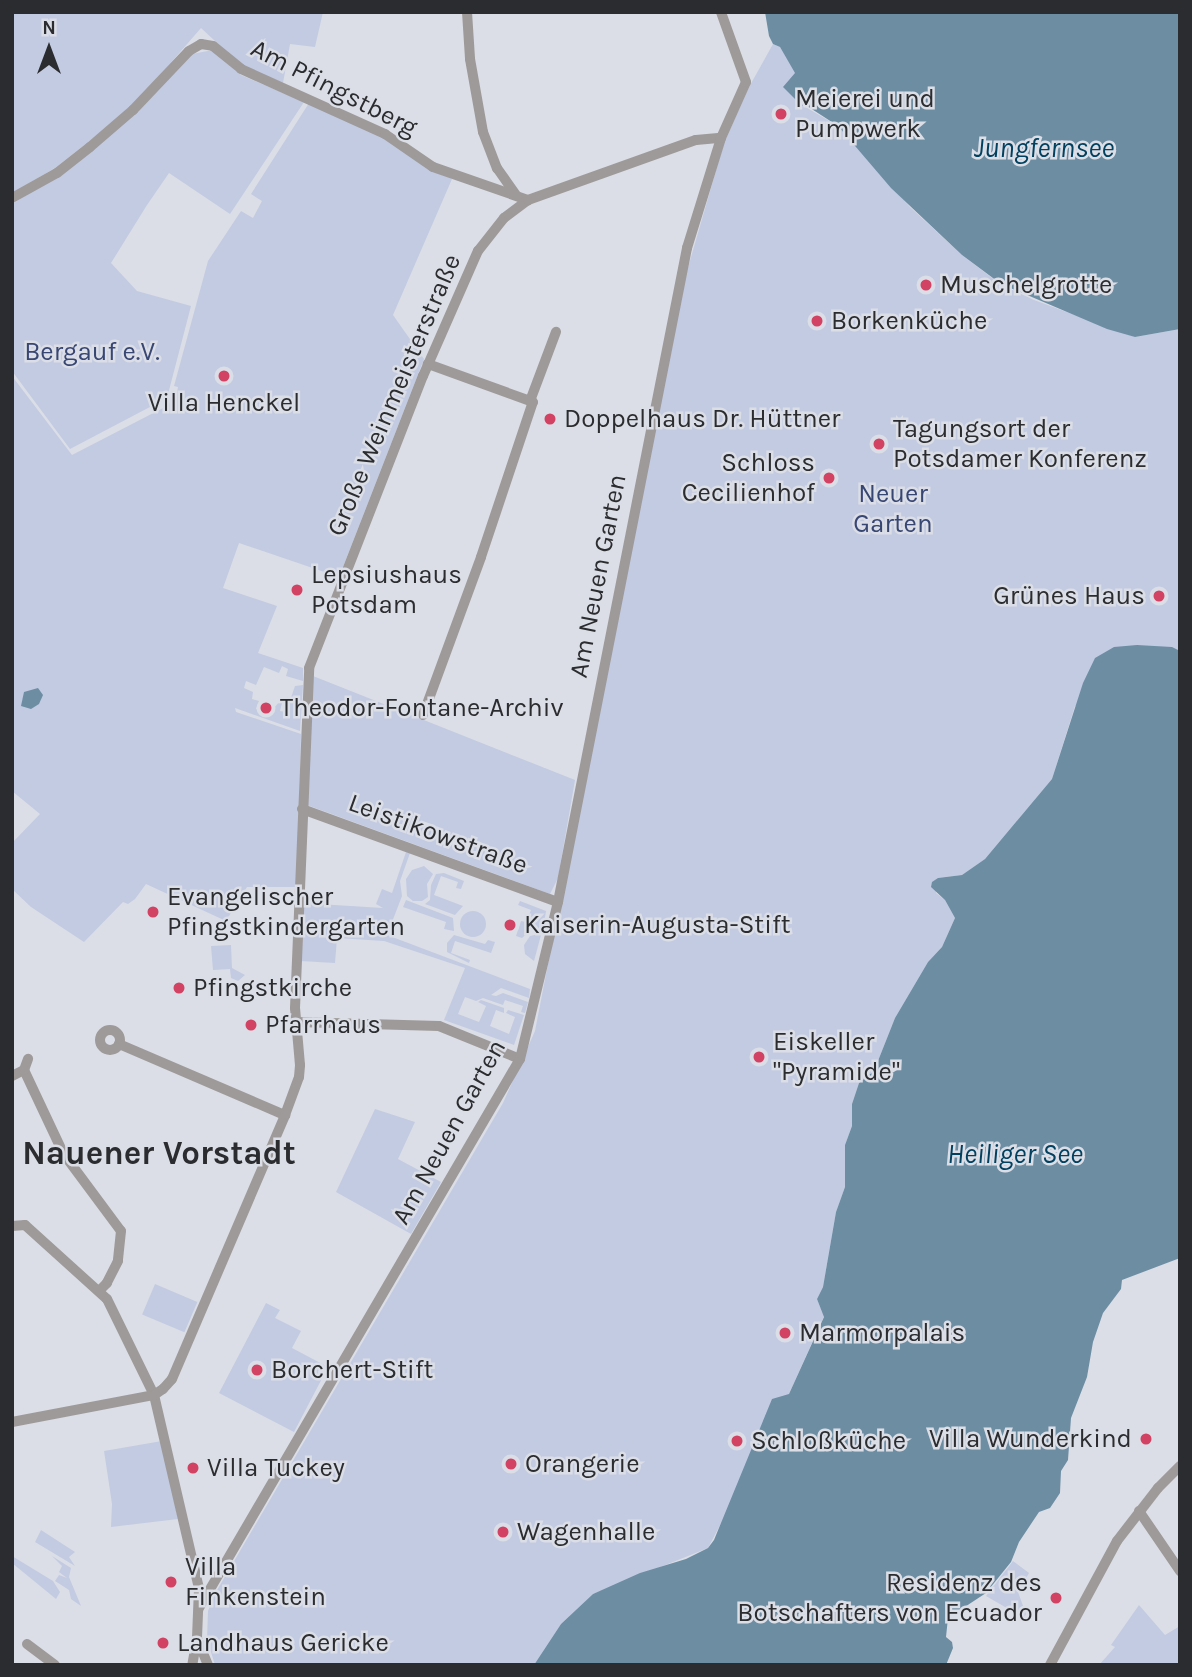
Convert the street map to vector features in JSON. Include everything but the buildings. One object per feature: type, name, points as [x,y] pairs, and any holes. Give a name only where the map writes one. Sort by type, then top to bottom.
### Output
[{"type":"street","points":[[467,12],[470,59],[484,132],[497,168],[515,194]]},
{"type":"street","name":"Am Neuen Garten","points":[[199,1608],[520,1059],[558,902],[687,248],[721,138],[746,82],[721,12]]},
{"type":"street","name":"Am Pfingstberg","points":[[12,198],[57,173],[90,147],[133,110],[189,51],[201,44],[213,46],[241,69],[385,134],[433,167],[528,200]]},
{"type":"street","name":"Große Weinmeisterstraße","points":[[154,1395],[172,1379],[299,1077],[297,1022],[302,808],[309,668],[428,364],[482,244],[510,213],[528,200],[696,140],[721,138]]},
{"type":"street","points":[[482,183],[497,168]]},
{"type":"street","points":[[530,401],[556,332]]},
{"type":"street","points":[[423,715],[481,557],[533,402],[428,364]]},
{"type":"street","name":"Leistikowstraße","points":[[302,808],[558,902]]},
{"type":"street","points":[[297,1022],[439,1026],[520,1059]]},
{"type":"street","points":[[119,1044],[285,1115]]},
{"type":"street","points":[[12,1076],[26,1065],[63,1153],[121,1231],[118,1261],[107,1283],[99,1291]]},
{"type":"street","points":[[12,1226],[24,1225],[99,1291],[114,1308],[154,1395],[199,1588],[197,1638],[192,1665]]},
{"type":"street","points":[[12,1422],[154,1395]]},
{"type":"street","points":[[1050,1665],[1117,1541],[1139,1511],[1180,1466]]},
{"type":"street","points":[[1139,1511],[1180,1571]]},
{"type":"street","points":[[197,1638],[208,1665]]},
{"type":"street","points":[[27,1644],[55,1665]]},
{"type":"green space","points":[[12,12],[323,12],[315,47],[290,44],[283,83],[242,66],[201,28],[147,90],[111,124],[55,168],[12,193]]},
{"type":"green space","name":"Neuer Garten","points":[[773,44],[780,47],[796,73],[784,87],[802,105],[838,126],[910,207],[962,255],[1000,284],[1034,300],[1135,337],[1180,329],[1180,667],[1075,706],[1052,779],[985,859],[962,875],[938,878],[936,893],[945,900],[955,918],[942,947],[928,962],[895,1018],[874,1071],[859,1083],[852,1104],[852,1126],[845,1145],[845,1187],[836,1212],[823,1287],[817,1299],[824,1316],[789,1394],[708,1548],[593,1594],[561,1624],[534,1665],[215,1665],[207,1639],[208,1611],[213,1597],[503,1103],[535,1031],[674,316],[724,143],[749,87]]},
{"type":"green space","name":"Bergauf e.V.","points":[[213,50],[241,75],[304,102],[230,214],[169,173],[147,205],[111,263],[137,291],[191,306],[167,398],[70,449],[12,371],[12,204],[59,175],[192,54]]},
{"type":"green space","points":[[309,103],[384,136],[452,179],[393,315],[424,359],[339,577],[239,543],[223,588],[277,606],[258,653],[303,668],[303,681],[286,676],[288,669],[282,666],[279,673],[264,667],[256,685],[246,681],[244,688],[253,692],[252,699],[259,701],[256,709],[269,714],[279,702],[282,703],[280,711],[286,712],[295,686],[303,685],[300,731],[235,708],[236,712],[301,734],[297,887],[247,887],[226,921],[146,884],[135,899],[128,904],[123,902],[84,942],[31,907],[12,889],[12,843],[40,814],[12,791],[12,376],[72,455],[163,408],[168,409],[171,397],[176,398],[178,387],[174,386],[208,261],[241,211],[253,218],[262,201],[251,194]]},
{"type":"green space","points":[[308,674],[575,780],[558,878],[550,894],[307,805]]},
{"type":"green space","points":[[406,852],[410,853],[400,881],[402,896],[387,935],[530,989],[529,998],[501,988],[491,995],[503,993],[528,1002],[525,1013],[521,1012],[523,1006],[505,1000],[503,1005],[483,998],[476,1001],[465,997],[458,1014],[479,1022],[486,1006],[478,1002],[481,1000],[504,1008],[504,1013],[496,1010],[490,1026],[509,1034],[515,1017],[506,1013],[508,1010],[524,1015],[514,1045],[444,1020],[465,968],[384,941],[337,938],[335,963],[300,961],[302,903],[383,908],[376,904],[382,889],[392,893]]},
{"type":"green space","points":[[424,866],[433,874],[427,884],[428,897],[422,901],[413,901],[407,896],[406,879],[412,870]]},
{"type":"green space","points":[[444,873],[464,881],[461,889],[456,888],[458,882],[441,876],[434,895],[463,906],[455,915],[425,904],[430,900],[431,885],[436,874]]},
{"type":"green space","points":[[406,900],[453,918],[454,931],[444,929],[446,922],[403,907]]},
{"type":"green space","points":[[520,901],[546,911],[543,929],[532,929],[522,938],[516,936],[521,921],[526,922],[531,910],[518,905]]},
{"type":"green space","points":[[473,911],[482,915],[486,924],[482,933],[473,937],[464,933],[460,924],[464,915]]},
{"type":"green space","points":[[454,935],[485,944],[488,940],[495,942],[491,953],[455,941],[451,953],[470,960],[469,963],[447,952],[447,943]]},
{"type":"green space","points":[[541,935],[534,961],[525,954],[524,945],[530,936]]},
{"type":"green space","points":[[231,945],[232,968],[245,975],[238,981],[231,978],[230,969],[213,970],[211,946]]},
{"type":"green space","points":[[375,1109],[415,1122],[398,1159],[441,1182],[411,1234],[336,1192]]},
{"type":"green space","points":[[155,1284],[197,1302],[184,1332],[142,1314]]},
{"type":"green space","points":[[266,1303],[280,1310],[275,1318],[301,1331],[292,1348],[328,1367],[294,1432],[219,1393]]},
{"type":"green space","points":[[162,1441],[178,1519],[111,1527],[112,1504],[104,1451]]},
{"type":"green space","points":[[41,1530],[75,1552],[69,1557],[75,1566],[35,1542]]},
{"type":"green space","points":[[12,1556],[53,1581],[60,1592],[56,1599],[12,1563]]},
{"type":"green space","points":[[52,1556],[71,1568],[69,1577],[81,1606],[71,1599],[69,1590],[55,1581],[59,1575],[67,1578],[59,1572],[62,1566]]},
{"type":"green space","points":[[1013,1561],[1029,1573],[1018,1592],[1026,1614],[1024,1618],[986,1596]]},
{"type":"green space","points":[[1139,1605],[1165,1635],[1180,1626],[1180,1665],[1099,1665],[1115,1647],[1111,1645]]},
{"type":"water","name":"Jungfernsee","points":[[765,12],[1180,12],[1180,329],[1135,337],[1107,329],[1001,284],[962,255],[891,188],[838,126],[804,104],[802,106],[783,87],[795,73],[780,47],[773,44],[769,36]]},
{"type":"water","name":"Heiliger See","points":[[1114,647],[1172,647],[1180,651],[1180,1258],[1122,1280],[1121,1289],[1103,1313],[1093,1342],[1087,1377],[1071,1418],[1068,1460],[1061,1471],[1060,1493],[1050,1508],[1039,1512],[1019,1542],[1011,1562],[986,1593],[948,1618],[946,1637],[952,1642],[953,1648],[946,1665],[534,1665],[561,1624],[593,1594],[640,1573],[686,1559],[708,1548],[714,1540],[772,1399],[789,1394],[824,1317],[817,1299],[823,1287],[836,1212],[845,1187],[845,1145],[852,1126],[852,1104],[859,1083],[874,1071],[895,1018],[928,962],[942,947],[955,918],[945,900],[931,887],[932,882],[938,878],[962,875],[985,859],[1052,779],[1083,683],[1095,658]]},
{"type":"water","points":[[38,688],[43,695],[39,704],[31,709],[21,706],[24,692]]},
{"type":"place","name":"Meierei und Pumpwerk","points":[[781,114]]},
{"type":"place","name":"Muschelgrotte","points":[[926,285]]},
{"type":"place","name":"Borkenküche","points":[[817,321]]},
{"type":"place","name":"Villa Henckel","points":[[224,376]]},
{"type":"place","name":"Doppelhaus Dr. Hüttner","points":[[550,419]]},
{"type":"place","name":"Tagungsort der Potsdamer Konferenz","points":[[879,444]]},
{"type":"place","name":"Schloss Cecilienhof","points":[[829,478]]},
{"type":"place","name":"Lepsiushaus Potsdam","points":[[297,590]]},
{"type":"place","name":"Grünes Haus","points":[[1159,596]]},
{"type":"place","name":"Theodor-Fontane-Archiv","points":[[266,708]]},
{"type":"place","name":"Evangelischer Pfingstkindergarten","points":[[153,912]]},
{"type":"place","name":"Kaiserin-Augusta-Stift","points":[[510,925]]},
{"type":"place","name":"Pfingstkirche","points":[[179,988]]},
{"type":"place","name":"Pfarrhaus","points":[[251,1025]]},
{"type":"place","name":"Eiskeller \"Pyramide\"","points":[[759,1057]]},
{"type":"place","name":"Marmorpalais","points":[[785,1333]]},
{"type":"place","name":"Borchert-Stift","points":[[257,1370]]},
{"type":"place","name":"Villa Wunderkind","points":[[1146,1439]]},
{"type":"place","name":"Schloßküche","points":[[737,1441]]},
{"type":"place","name":"Orangerie","points":[[511,1464]]},
{"type":"place","name":"Villa Tuckey","points":[[193,1468]]},
{"type":"place","name":"Wagenhalle","points":[[503,1532]]},
{"type":"place","name":"Villa Finkenstein","points":[[171,1582]]},
{"type":"place","name":"Residenz des Botschafters von Ecuador","points":[[1056,1598]]},
{"type":"place","name":"Landhaus Gericke","points":[[163,1643]]},
{"type":"district","name":"Nauener Vorstadt","points":[[159,1154]]}]
